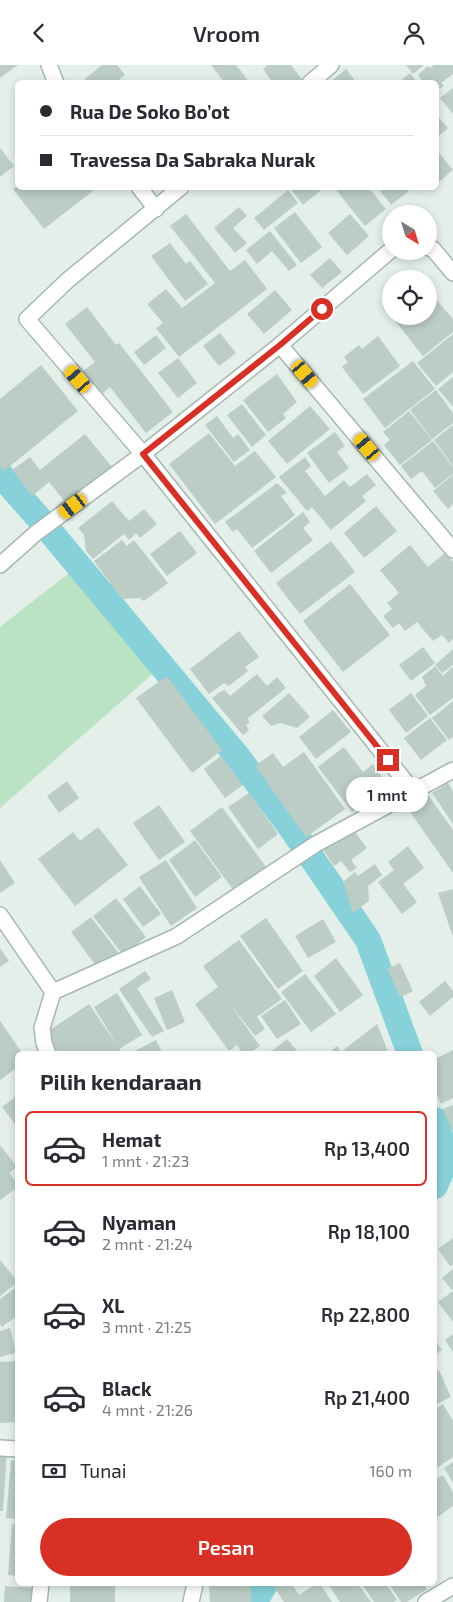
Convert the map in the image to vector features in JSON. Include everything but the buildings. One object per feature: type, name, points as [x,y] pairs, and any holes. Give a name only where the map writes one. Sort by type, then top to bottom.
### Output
[{"type":"street","points":[[49,65],[55,80]]},
{"type":"street","points":[[314,80],[331,65]]},
{"type":"street","points":[[141,190],[156,209]]},
{"type":"street","points":[[178,190],[68,280],[27,319],[143,454],[413,791]]},
{"type":"street","points":[[438,255],[453,273]]},
{"type":"street","points":[[0,565],[36,533],[143,454],[280,345],[382,258]]},
{"type":"street","points":[[280,345],[453,550]]},
{"type":"street","points":[[47,1051],[42,1027],[53,992],[177,936],[316,844],[453,771]]},
{"type":"street","points":[[0,915],[53,992]]},
{"type":"street","points":[[0,1448],[15,1449]]},
{"type":"street","points":[[39,1602],[41,1586]]},
{"type":"street","points":[[191,1602],[195,1586]]},
{"type":"street","points":[[426,1602],[453,1586]]},
{"type":"green space","points":[[69,573],[157,670],[0,808],[0,627]]},
{"type":"waterway","points":[[0,474],[237,756],[292,829],[368,940],[409,1051]]},
{"type":"waterway","points":[[437,1126],[447,1157],[437,1181]]},
{"type":"waterway","points":[[255,1602],[264,1586]]},
{"type":"route","points":[[322,309],[280,345],[143,454],[388,760]]}]
